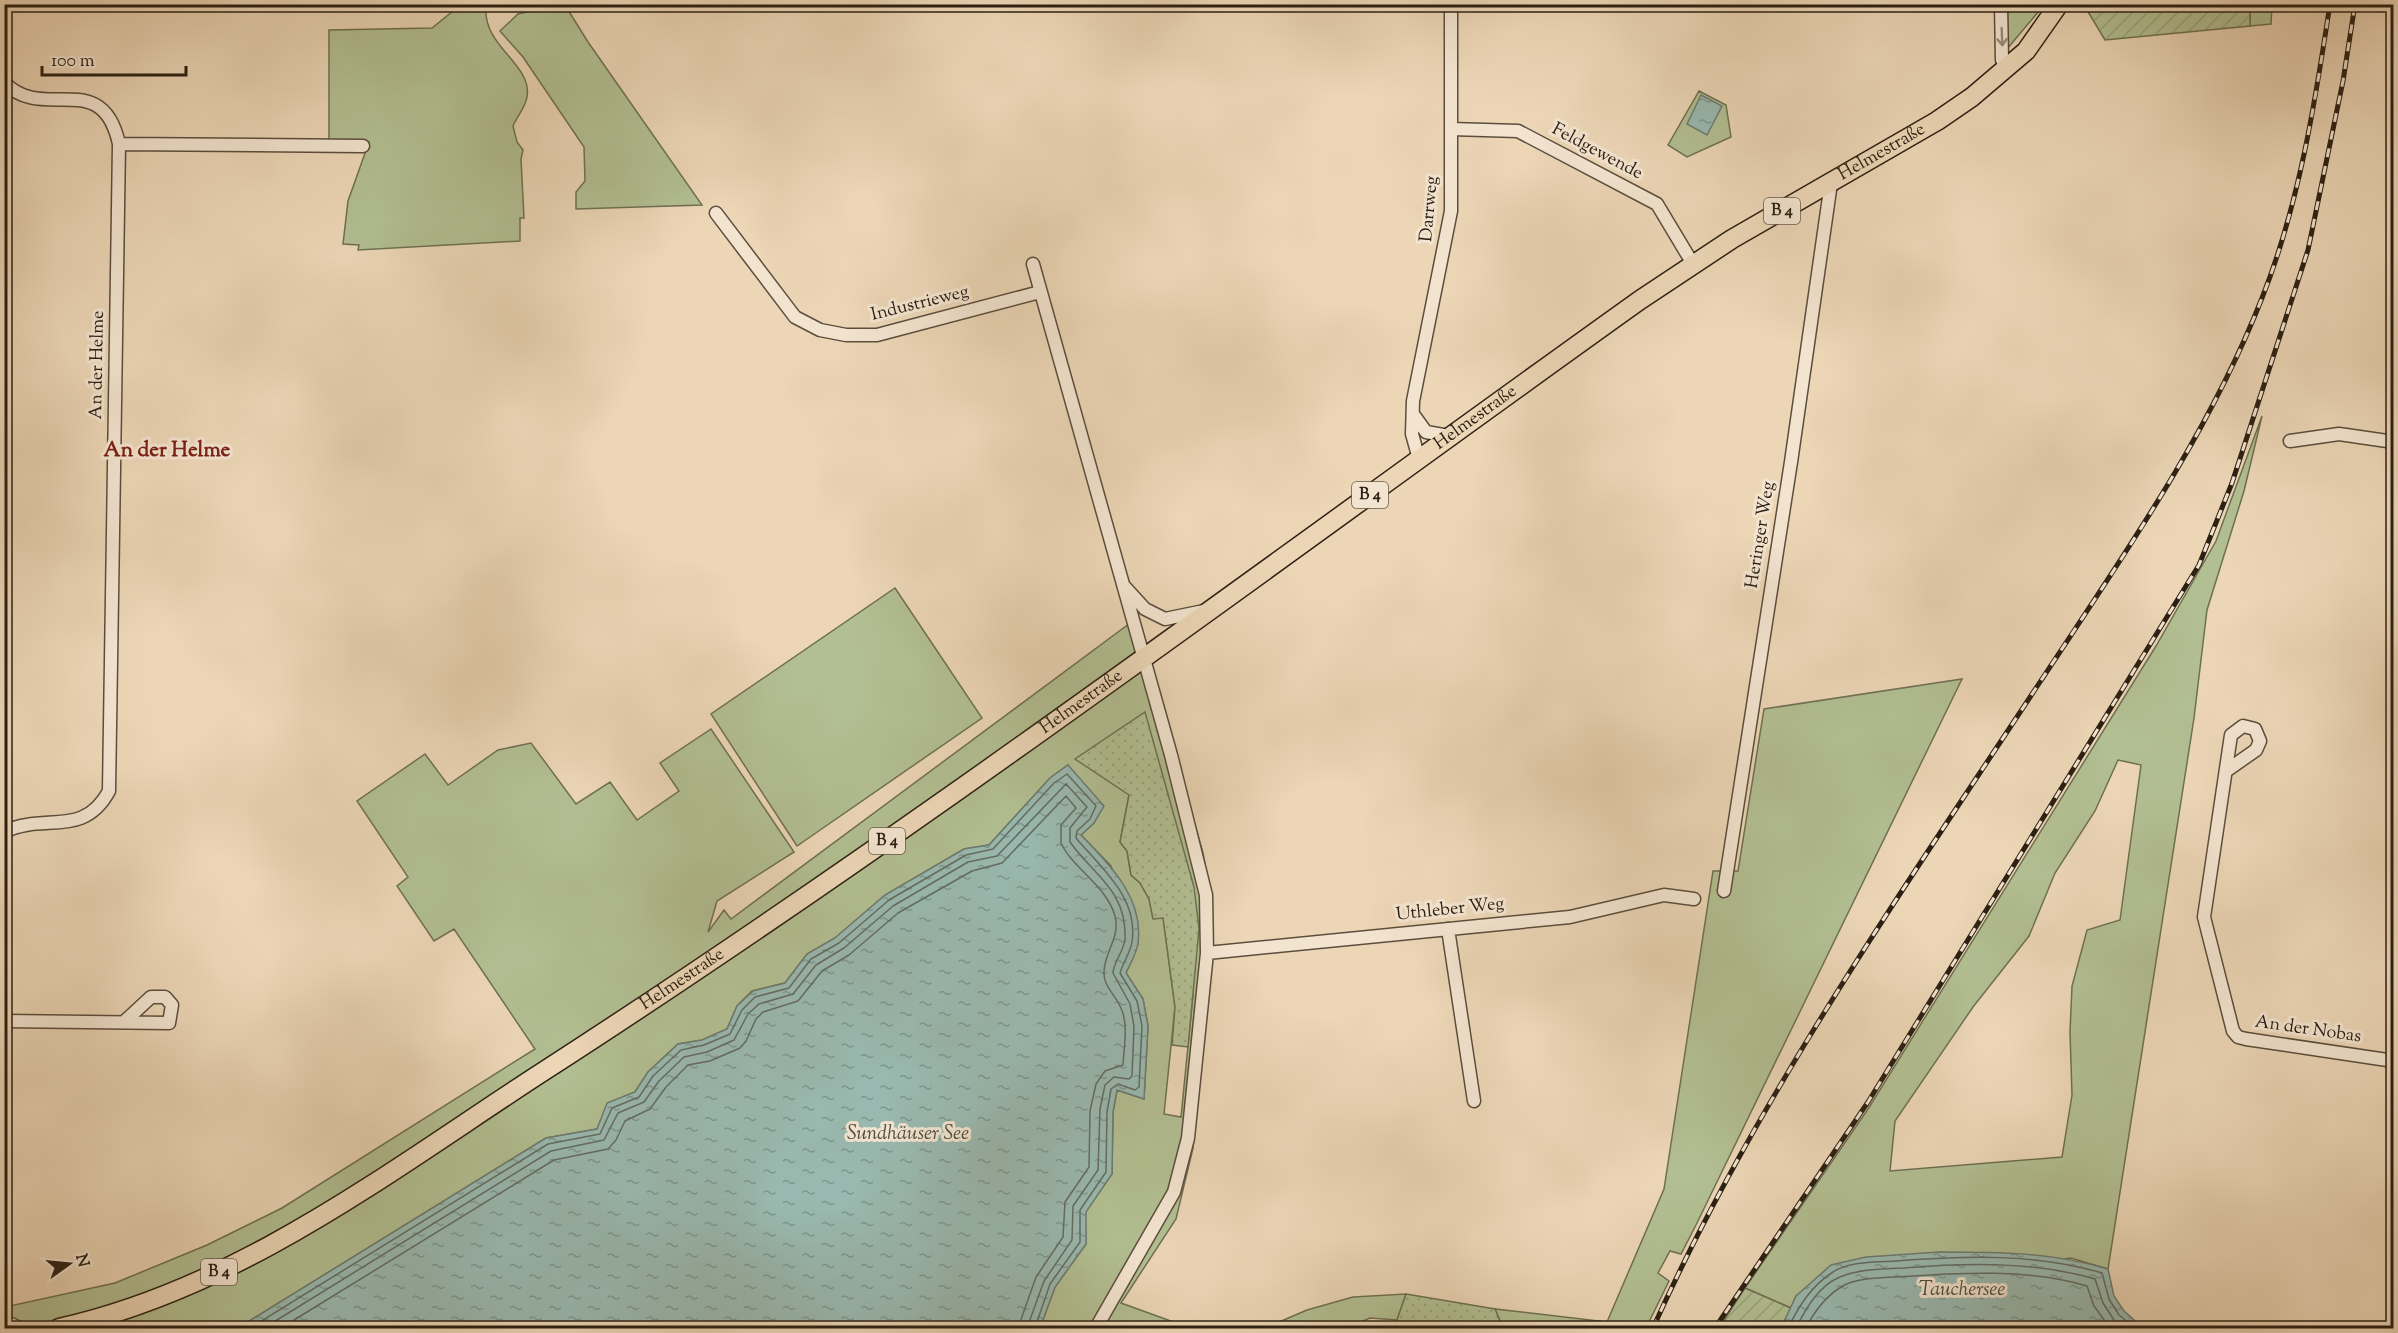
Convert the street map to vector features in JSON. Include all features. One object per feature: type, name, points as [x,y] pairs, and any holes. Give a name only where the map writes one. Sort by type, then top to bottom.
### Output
[{"type":"main road","name":"Helmestraße","points":[[60,1329],[106,1317],[171,1294],[214,1275],[326,1212],[745,939],[1028,743],[1449,436],[1693,264],[1936,121],[2007,69],[2026,51],[2059,4]]},
{"type":"street","name":"Darrweg","points":[[1419,459],[1413,434],[1415,389],[1451,211],[1451,4]]},
{"type":"street","points":[[2001,4],[2002,60],[2007,69]]},
{"type":"street","name":"An der Helme","points":[[4,82],[15,91],[33,98],[88,101],[101,107],[113,123],[119,144],[112,753],[109,791],[96,809],[76,821],[37,824],[4,832]]},
{"type":"street","name":"Feldgewende","points":[[1451,129],[1518,131],[1657,204],[1693,264]]},
{"type":"street","points":[[119,144],[363,146]]},
{"type":"street","name":"Heringer Weg","points":[[1724,891],[1791,462],[1831,183]]},
{"type":"street","name":"Industrieweg","points":[[716,213],[795,317],[819,330],[846,335],[877,335],[1041,292]]},
{"type":"street","points":[[1033,264],[1144,659],[1206,895],[1207,953],[1188,1138],[1174,1192],[1096,1329]]},
{"type":"street","points":[[1413,414],[1426,432],[1449,436]]},
{"type":"street","points":[[2290,441],[2339,434],[2394,442]]},
{"type":"street","points":[[1123,585],[1145,609],[1165,619],[1211,609]]},
{"type":"street","name":"An der Nobas","points":[[2226,771],[2204,916],[2233,1030],[2238,1037],[2246,1039],[2394,1061]]},
{"type":"street","name":"Uthleber Weg","points":[[1207,953],[1570,917],[1664,895],[1694,899]]},
{"type":"street","points":[[1448,929],[1474,1101]]},
{"type":"street","points":[[4,1021],[124,1022]]},
{"type":"street","points":[[4,1322],[20,1329]]},
{"type":"green space","points":[[565,5],[588,42],[702,205],[576,209],[576,192],[585,181],[584,147],[523,57],[500,31],[518,14]]},
{"type":"green space","points":[[2005,5],[2044,5],[2007,49]]},
{"type":"green space","points":[[2092,5],[2250,5],[2250,26],[2105,40],[2087,10]]},
{"type":"green space","points":[[2250,5],[2272,5],[2271,24],[2250,26]]},
{"type":"green space","points":[[486,6],[487,20],[492,33],[523,75],[527,85],[526,100],[513,126],[517,142],[523,150],[521,159],[524,218],[520,218],[520,241],[358,250],[359,245],[343,244],[348,201],[369,142],[329,141],[329,30],[432,28],[458,7]]},
{"type":"green space","points":[[1699,91],[1726,105],[1731,137],[1687,157],[1668,145]]},
{"type":"green space","points":[[2262,416],[2244,491],[2207,610],[2194,718],[2108,1269],[2071,1258],[1796,1296],[1791,1308],[1745,1288],[1868,1109],[2156,646],[2216,541]],"holes":[[[2118,760],[2141,765],[2120,920],[2087,930],[2072,986],[2070,1032],[2072,1095],[2062,1157],[1890,1171],[1895,1121],[1973,1007],[2029,936],[2055,873],[2095,811]]]},
{"type":"green space","points":[[895,588],[982,718],[797,846],[711,714]]},
{"type":"green space","points":[[1137,618],[1203,853],[1212,903],[1211,974],[1193,1148],[1176,1219],[1121,1303],[1182,1325],[1182,1328],[1040,1328],[1055,1287],[1086,1244],[1085,1212],[1112,1174],[1113,1112],[1117,1090],[1144,1099],[1148,1026],[1143,999],[1126,973],[1138,944],[1111,866],[1081,835],[1094,823],[1068,765],[1050,778],[989,845],[964,849],[885,895],[835,938],[807,954],[785,983],[752,991],[737,1006],[727,1029],[702,1040],[678,1044],[648,1072],[635,1092],[608,1103],[597,1129],[546,1138],[238,1328],[5,1328],[5,1307],[115,1283],[207,1245],[282,1208],[535,1049],[454,929],[434,941],[397,886],[408,877],[357,801],[425,754],[448,785],[498,750],[531,743],[576,804],[610,782],[637,820],[679,791],[660,763],[711,729],[794,852],[717,901],[708,932],[724,910],[731,919]],"holes":[[[1129,795],[1193,995],[1181,1117],[1164,1114],[1175,1007],[1163,917],[1153,918],[1149,899],[1140,883],[1131,875],[1127,851],[1120,842]]]},
{"type":"green space","points":[[1962,679],[1696,1225],[1681,1254],[1670,1251],[1658,1273],[1669,1281],[1646,1328],[1503,1328],[1495,1309],[1607,1322],[1664,1189],[1713,871],[1738,871],[1764,709]]},
{"type":"green space","points":[[1145,712],[1194,887],[1199,929],[1188,1047],[1172,1045],[1175,1007],[1163,918],[1153,919],[1149,899],[1140,883],[1131,875],[1127,851],[1120,842],[1129,795],[1075,759]]},
{"type":"green space","points":[[1745,1288],[1791,1308],[1781,1328],[1719,1328]]},
{"type":"green space","points":[[1406,1294],[1397,1320],[1370,1318],[1346,1328],[1265,1328],[1307,1310],[1353,1297]]},
{"type":"green space","points":[[1406,1294],[1495,1309],[1503,1328],[1391,1328],[1397,1320]]},
{"type":"water","points":[[1701,95],[1722,106],[1707,135],[1687,124]]},
{"type":"water","name":"Sundhäuser See","points":[[1068,765],[1104,806],[1094,823],[1081,835],[1123,883],[1136,911],[1138,943],[1126,973],[1143,999],[1148,1026],[1144,1099],[1117,1090],[1113,1112],[1112,1174],[1086,1212],[1086,1244],[1055,1287],[1040,1328],[238,1328],[546,1138],[597,1129],[607,1103],[635,1092],[648,1072],[678,1044],[702,1040],[727,1029],[737,1006],[753,991],[785,983],[807,954],[835,938],[885,895],[964,849],[989,845],[1050,778]]},
{"type":"water","name":"Tauchersee","points":[[1939,1252],[2045,1256],[2108,1269],[2114,1296],[2124,1311],[2143,1328],[1781,1328],[1796,1296],[1831,1265],[1866,1257]]},
{"type":"railway","points":[[1653,1328],[1694,1243],[1784,1078],[1884,918],[2132,543],[2216,399],[2262,298],[2286,227],[2312,116],[2330,4]]},
{"type":"railway","points":[[1715,1328],[1868,1102],[2199,565],[2232,483],[2308,250],[2343,81],[2355,4]]},
{"type":"district","name":"An der Helme","points":[[167,451]]}]
